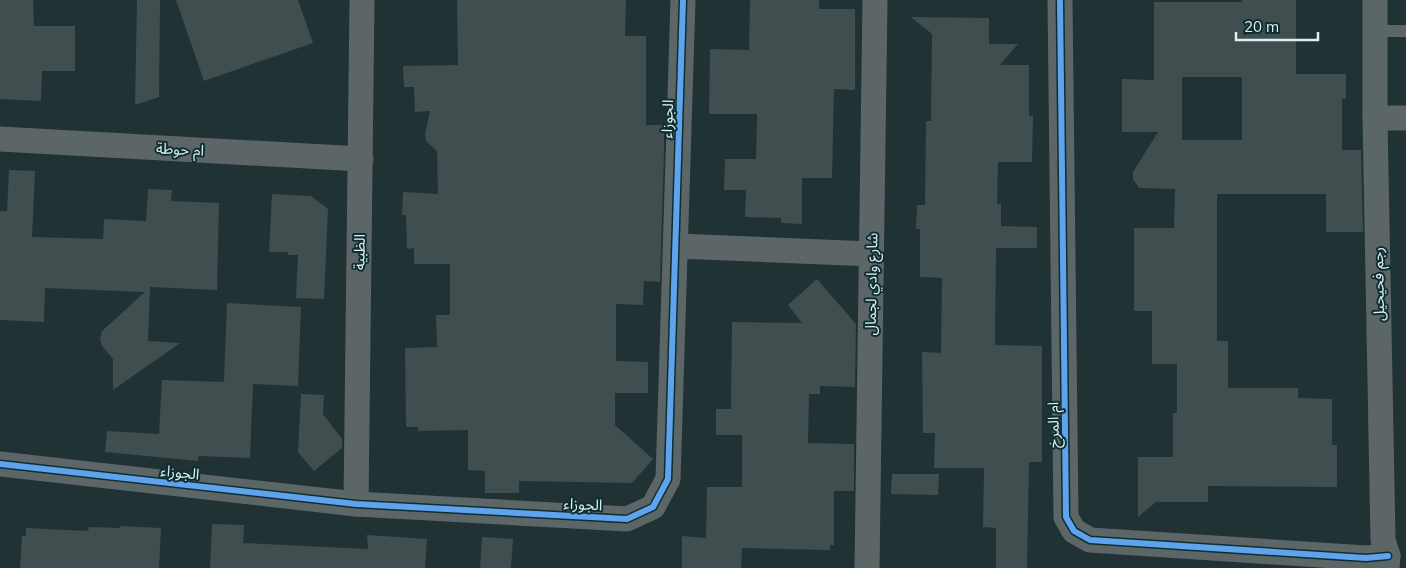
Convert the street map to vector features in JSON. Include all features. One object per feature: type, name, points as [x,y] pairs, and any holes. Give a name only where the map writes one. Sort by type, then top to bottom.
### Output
[{"type":"street","name":"الظبية","points":[[356,504],[362,0]]},
{"type":"street","name":"الجوزاء","points":[[0,464],[356,504],[627,519],[652,507],[668,479],[683,0]]},
{"type":"street","name":"شارع وادي لجمال","points":[[866,568],[875,0]]},
{"type":"street","name":"ام المرخ","points":[[1060,0],[1066,516],[1074,531],[1090,540],[1366,558],[1388,562]]},
{"type":"street","name":"رجم فحيحيل","points":[[1375,0],[1375,118],[1383,540],[1388,562]]},
{"type":"street","points":[[1375,118],[1406,118]]},
{"type":"street","name":"ام حوطة","points":[[0,139],[360,159]]},
{"type":"street","points":[[676,246],[872,254]]},
{"type":"lane","points":[[1375,31],[1406,31]]},
{"type":"building","points":[[0,0],[33,0],[34,26],[75,26],[75,71],[42,71],[41,101],[0,99]]},
{"type":"building","points":[[137,0],[160,0],[159,97],[135,105]]},
{"type":"building","points":[[176,0],[298,0],[313,43],[204,81]]},
{"type":"building","points":[[457,0],[626,0],[625,36],[646,36],[646,125],[664,125],[660,282],[644,281],[643,305],[616,304],[616,361],[648,362],[648,393],[615,393],[615,425],[653,459],[632,483],[519,481],[519,493],[485,493],[485,471],[468,470],[468,430],[418,431],[418,427],[406,427],[405,348],[437,347],[436,315],[450,315],[450,264],[414,264],[414,248],[407,249],[406,215],[402,215],[403,192],[438,194],[437,151],[426,141],[425,135],[430,111],[415,112],[414,87],[404,87],[403,66],[458,65]]},
{"type":"building","points":[[750,0],[819,0],[819,9],[855,9],[855,90],[834,89],[832,178],[802,178],[802,224],[781,223],[781,218],[745,217],[746,190],[724,190],[725,159],[756,159],[757,114],[709,114],[710,49],[749,50]]},
{"type":"building","points":[[1242,0],[1296,0],[1296,74],[1346,74],[1346,99],[1342,99],[1342,150],[1361,150],[1363,232],[1326,232],[1326,194],[1217,194],[1217,341],[1228,341],[1228,388],[1298,388],[1298,398],[1332,399],[1332,445],[1337,445],[1337,487],[1208,486],[1208,502],[1156,502],[1138,517],[1138,457],[1173,457],[1173,413],[1177,413],[1177,364],[1152,364],[1152,311],[1134,311],[1134,228],[1174,228],[1175,189],[1139,188],[1133,179],[1133,172],[1158,132],[1122,132],[1122,79],[1154,80],[1154,2],[1242,2]],"holes":[[[1182,77],[1242,77],[1242,140],[1182,140]]]},
{"type":"building","points":[[911,17],[989,18],[989,44],[1018,44],[1000,65],[1029,65],[1029,116],[1033,116],[1032,162],[998,162],[997,204],[1001,204],[1001,226],[1037,227],[1037,248],[996,248],[995,345],[1042,346],[1042,462],[1029,462],[1027,568],[996,568],[996,528],[983,527],[984,468],[934,468],[935,433],[923,433],[922,352],[941,353],[942,278],[920,277],[920,229],[916,229],[917,205],[925,205],[926,121],[931,121],[932,34]]},
{"type":"building","points":[[9,170],[35,171],[32,237],[103,239],[104,219],[146,221],[148,189],[172,190],[171,201],[219,203],[217,290],[150,287],[148,341],[180,343],[113,390],[113,359],[102,346],[100,339],[102,331],[145,292],[45,288],[44,322],[0,320],[0,211],[7,211]]},
{"type":"building","points":[[272,194],[311,196],[328,209],[324,299],[296,298],[298,255],[288,255],[288,252],[269,252]]},
{"type":"building","points":[[817,279],[856,324],[855,387],[820,386],[820,394],[809,394],[808,443],[854,444],[854,491],[834,491],[834,545],[830,545],[830,550],[742,548],[741,568],[682,568],[682,536],[706,538],[707,487],[742,487],[742,435],[716,435],[716,409],[731,409],[732,322],[802,323],[788,305]]},
{"type":"building","points":[[227,303],[301,307],[298,386],[253,384],[250,458],[198,456],[198,461],[105,452],[107,431],[159,434],[162,380],[224,382]]},
{"type":"building","points":[[301,394],[324,395],[323,414],[342,439],[342,448],[314,471],[298,452]]},
{"type":"building","points":[[892,474],[939,474],[938,495],[891,494]]},
{"type":"building","points":[[212,524],[244,525],[243,543],[368,549],[367,535],[427,539],[425,568],[210,568]]},
{"type":"building","points":[[120,526],[161,528],[159,568],[20,568],[22,536],[26,536],[26,528],[88,531],[89,527],[120,528]]},
{"type":"building","points":[[482,537],[513,539],[511,568],[480,568]]},
{"type":"cycle path","points":[[0,464],[356,504],[627,519],[653,507],[668,479],[683,0]]},
{"type":"cycle path","points":[[1060,0],[1066,517],[1074,531],[1090,540],[1366,558],[1388,556]]}]
